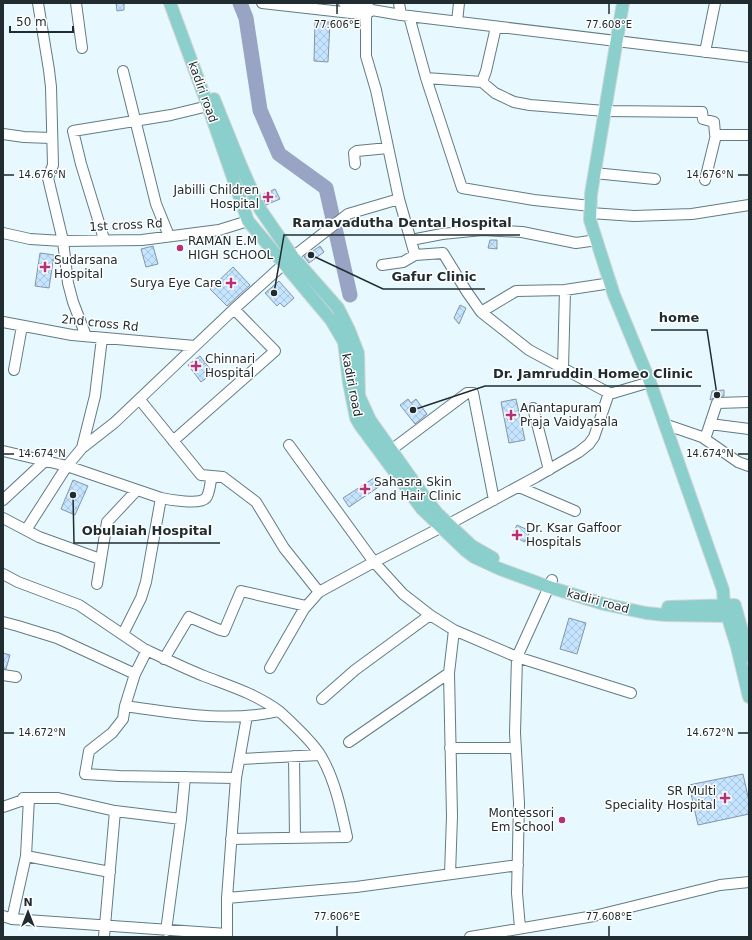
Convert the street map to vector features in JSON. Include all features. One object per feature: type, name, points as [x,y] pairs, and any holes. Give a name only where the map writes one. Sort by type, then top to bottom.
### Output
[{"type":"main road","name":"kadiri road","points":[[170,3],[248,221],[338,308],[358,353],[359,396],[370,420],[461,547],[474,557],[500,569],[627,602],[731,610]]},
{"type":"main road","name":"kadiri road","points":[[179,3],[201,67],[243,173],[260,209],[289,260],[331,320],[344,342],[349,383],[356,418],[422,509],[445,526]]},
{"type":"main road","points":[[623,3],[594,173],[591,194],[590,220],[611,283],[650,382],[682,470],[723,590],[749,654]]},
{"type":"main road","points":[[731,610],[737,647],[749,696]]},
{"type":"street","points":[[38,3],[49,70],[52,104],[53,165],[48,178],[63,241],[68,283],[73,302],[86,336]]},
{"type":"street","points":[[76,3],[82,48]]},
{"type":"street","points":[[346,3],[365,5],[369,12],[366,56],[376,90],[399,199],[415,255]]},
{"type":"street","points":[[399,3],[405,15],[462,188],[634,216],[692,214],[749,205]]},
{"type":"street","points":[[457,22],[459,3]]},
{"type":"street","points":[[705,52],[715,3]]},
{"type":"street","points":[[266,4],[405,15],[749,57]]},
{"type":"street","points":[[482,82],[486,71],[496,26]]},
{"type":"street","points":[[123,71],[156,204],[169,236]]},
{"type":"street","points":[[426,78],[482,82],[494,93],[514,102],[530,105],[605,111],[702,112],[703,119],[714,122],[716,135],[705,180]]},
{"type":"street","points":[[104,239],[81,164],[73,131],[171,115],[208,106]]},
{"type":"street","points":[[3,134],[24,137],[52,138]]},
{"type":"street","points":[[716,135],[748,135]]},
{"type":"street","points":[[355,164],[354,153],[357,151],[388,148]]},
{"type":"street","points":[[594,173],[655,179]]},
{"type":"street","points":[[26,530],[67,466],[82,448],[140,400],[234,309],[289,260],[348,214],[399,199]]},
{"type":"street","name":"1st cross Rd","points":[[3,233],[30,239],[63,241],[104,239],[142,240],[219,230],[248,221]]},
{"type":"street","points":[[411,240],[442,234],[482,230],[522,232],[576,243],[597,240]]},
{"type":"street","points":[[382,265],[403,262],[415,255],[443,253],[467,292],[482,312],[529,350],[610,393],[650,382]]},
{"type":"street","points":[[482,312],[516,292],[565,290],[611,283]]},
{"type":"street","points":[[564,368],[565,290]]},
{"type":"street","points":[[173,441],[275,351],[234,309]]},
{"type":"street","name":"2nd cross Rd","points":[[3,322],[72,335],[196,346]]},
{"type":"street","points":[[14,370],[22,326]]},
{"type":"street","points":[[82,448],[95,396],[102,338]]},
{"type":"street","points":[[391,450],[470,392],[472,393],[494,500]]},
{"type":"street","points":[[270,668],[306,606],[319,592],[519,487],[579,452],[589,444],[594,437],[610,393]]},
{"type":"street","points":[[140,400],[201,475],[223,478],[256,502],[284,548],[319,592]]},
{"type":"street","points":[[705,439],[717,403],[749,402]]},
{"type":"street","points":[[533,408],[549,470]]},
{"type":"street","points":[[664,424],[705,439],[738,462],[749,466]]},
{"type":"street","points":[[710,424],[749,429]]},
{"type":"street","points":[[289,445],[374,562],[403,594],[430,615],[454,630],[517,657],[631,693]]},
{"type":"street","points":[[3,451],[67,466],[161,498],[196,501],[204,500],[207,496],[212,476]]},
{"type":"street","points":[[3,500],[46,460]]},
{"type":"street","points":[[519,487],[575,511]]},
{"type":"street","points":[[96,584],[107,522],[137,490]]},
{"type":"street","points":[[123,634],[141,598],[146,582],[161,498]]},
{"type":"street","points":[[3,518],[39,537],[100,559]]},
{"type":"street","points":[[3,574],[18,582],[79,606],[146,650],[164,659],[255,696],[279,711],[320,755],[332,780],[347,837],[230,839]]},
{"type":"street","points":[[520,928],[517,893],[517,657],[550,583]]},
{"type":"street","points":[[164,659],[189,617],[224,631],[240,590],[306,606]]},
{"type":"street","points":[[322,699],[360,665],[430,615]]},
{"type":"street","points":[[3,622],[57,638],[135,674]]},
{"type":"street","points":[[450,874],[452,816],[449,673],[454,630]]},
{"type":"street","points":[[146,650],[135,674],[125,706],[123,719],[112,733],[89,751],[85,774],[236,778]]},
{"type":"street","points":[[349,742],[449,673]]},
{"type":"street","points":[[3,675],[16,677]]},
{"type":"street","points":[[125,706],[197,715],[247,716],[262,715],[279,711]]},
{"type":"street","points":[[29,798],[26,856],[7,918],[227,936],[230,839],[236,778],[247,716]]},
{"type":"street","points":[[450,748],[516,748]]},
{"type":"street","points":[[240,759],[320,755]]},
{"type":"street","points":[[294,756],[295,838]]},
{"type":"street","points":[[166,931],[185,777]]},
{"type":"street","points":[[3,807],[29,798]]},
{"type":"street","points":[[3,800],[58,798],[115,811],[181,819]]},
{"type":"street","points":[[104,937],[115,811]]},
{"type":"street","points":[[26,856],[110,872]]},
{"type":"street","points":[[227,898],[356,887],[518,865]]},
{"type":"street","points":[[470,937],[594,916],[720,885],[749,882]]},
{"type":"building","points":[[116,3],[124,3],[124,10],[117,11]]},
{"type":"building","points":[[315,22],[330,22],[328,62],[314,61]]},
{"type":"building","points":[[275,189],[280,199],[266,205],[262,195]]},
{"type":"building","points":[[490,240],[497,240],[497,249],[488,248]]},
{"type":"building","points":[[153,246],[158,264],[146,267],[141,249]]},
{"type":"building","points":[[320,246],[324,252],[309,263],[304,257]]},
{"type":"building","points":[[40,253],[54,255],[49,288],[35,286]]},
{"type":"building","points":[[233,267],[250,285],[227,306],[210,289]]},
{"type":"building","points":[[279,281],[294,298],[284,307],[280,303],[277,306],[265,293]]},
{"type":"building","points":[[460,305],[466,308],[459,324],[454,318]]},
{"type":"building","points":[[200,356],[213,373],[201,382],[188,365]]},
{"type":"building","points":[[724,390],[724,396],[716,397],[710,400],[712,391]]},
{"type":"building","points":[[408,399],[411,403],[416,399],[427,414],[415,424],[400,405]]},
{"type":"building","points":[[516,399],[525,440],[509,443],[501,402]]},
{"type":"building","points":[[377,476],[383,484],[349,507],[343,498]]},
{"type":"building","points":[[73,480],[88,486],[75,515],[61,509]]},
{"type":"building","points":[[517,525],[530,531],[525,542],[512,536]]},
{"type":"building","points":[[569,618],[586,623],[577,654],[560,649]]},
{"type":"building","points":[[3,653],[10,655],[6,669],[3,669]]},
{"type":"building","points":[[743,774],[749,801],[749,814],[698,825],[689,785]]},
{"type":"waterway","points":[[240,3],[246,18],[260,110],[279,154],[326,188],[350,295]]},
{"type":"place","name":"Jabilli Children Hospital","points":[[268,197]]},
{"type":"place","name":"RAMAN E.M HIGH SCHOOL","points":[[180,248]]},
{"type":"place","name":"Gafur Clinic","points":[[311,255]]},
{"type":"place","name":"Sudarsana Hospital","points":[[45,267]]},
{"type":"place","name":"Surya Eye Care","points":[[231,283]]},
{"type":"place","name":"Ramavadutha Dental Hospital","points":[[274,293]]},
{"type":"place","name":"Chinnari Hospital","points":[[196,366]]},
{"type":"place","name":"home","points":[[717,395]]},
{"type":"place","name":"Dr. Jamruddin Homeo Clinic","points":[[413,410]]},
{"type":"place","name":"Anantapuram Praja Vaidyasala","points":[[511,415]]},
{"type":"place","name":"Sahasra Skin and Hair Clinic","points":[[365,489]]},
{"type":"place","name":"Obulaiah Hospital","points":[[73,495]]},
{"type":"place","name":"Dr. Ksar Gaffoor Hospitals","points":[[517,535]]},
{"type":"place","name":"SR Multi Speciality Hospital","points":[[725,798]]},
{"type":"place","name":"Montessori Em School","points":[[562,820]]}]
